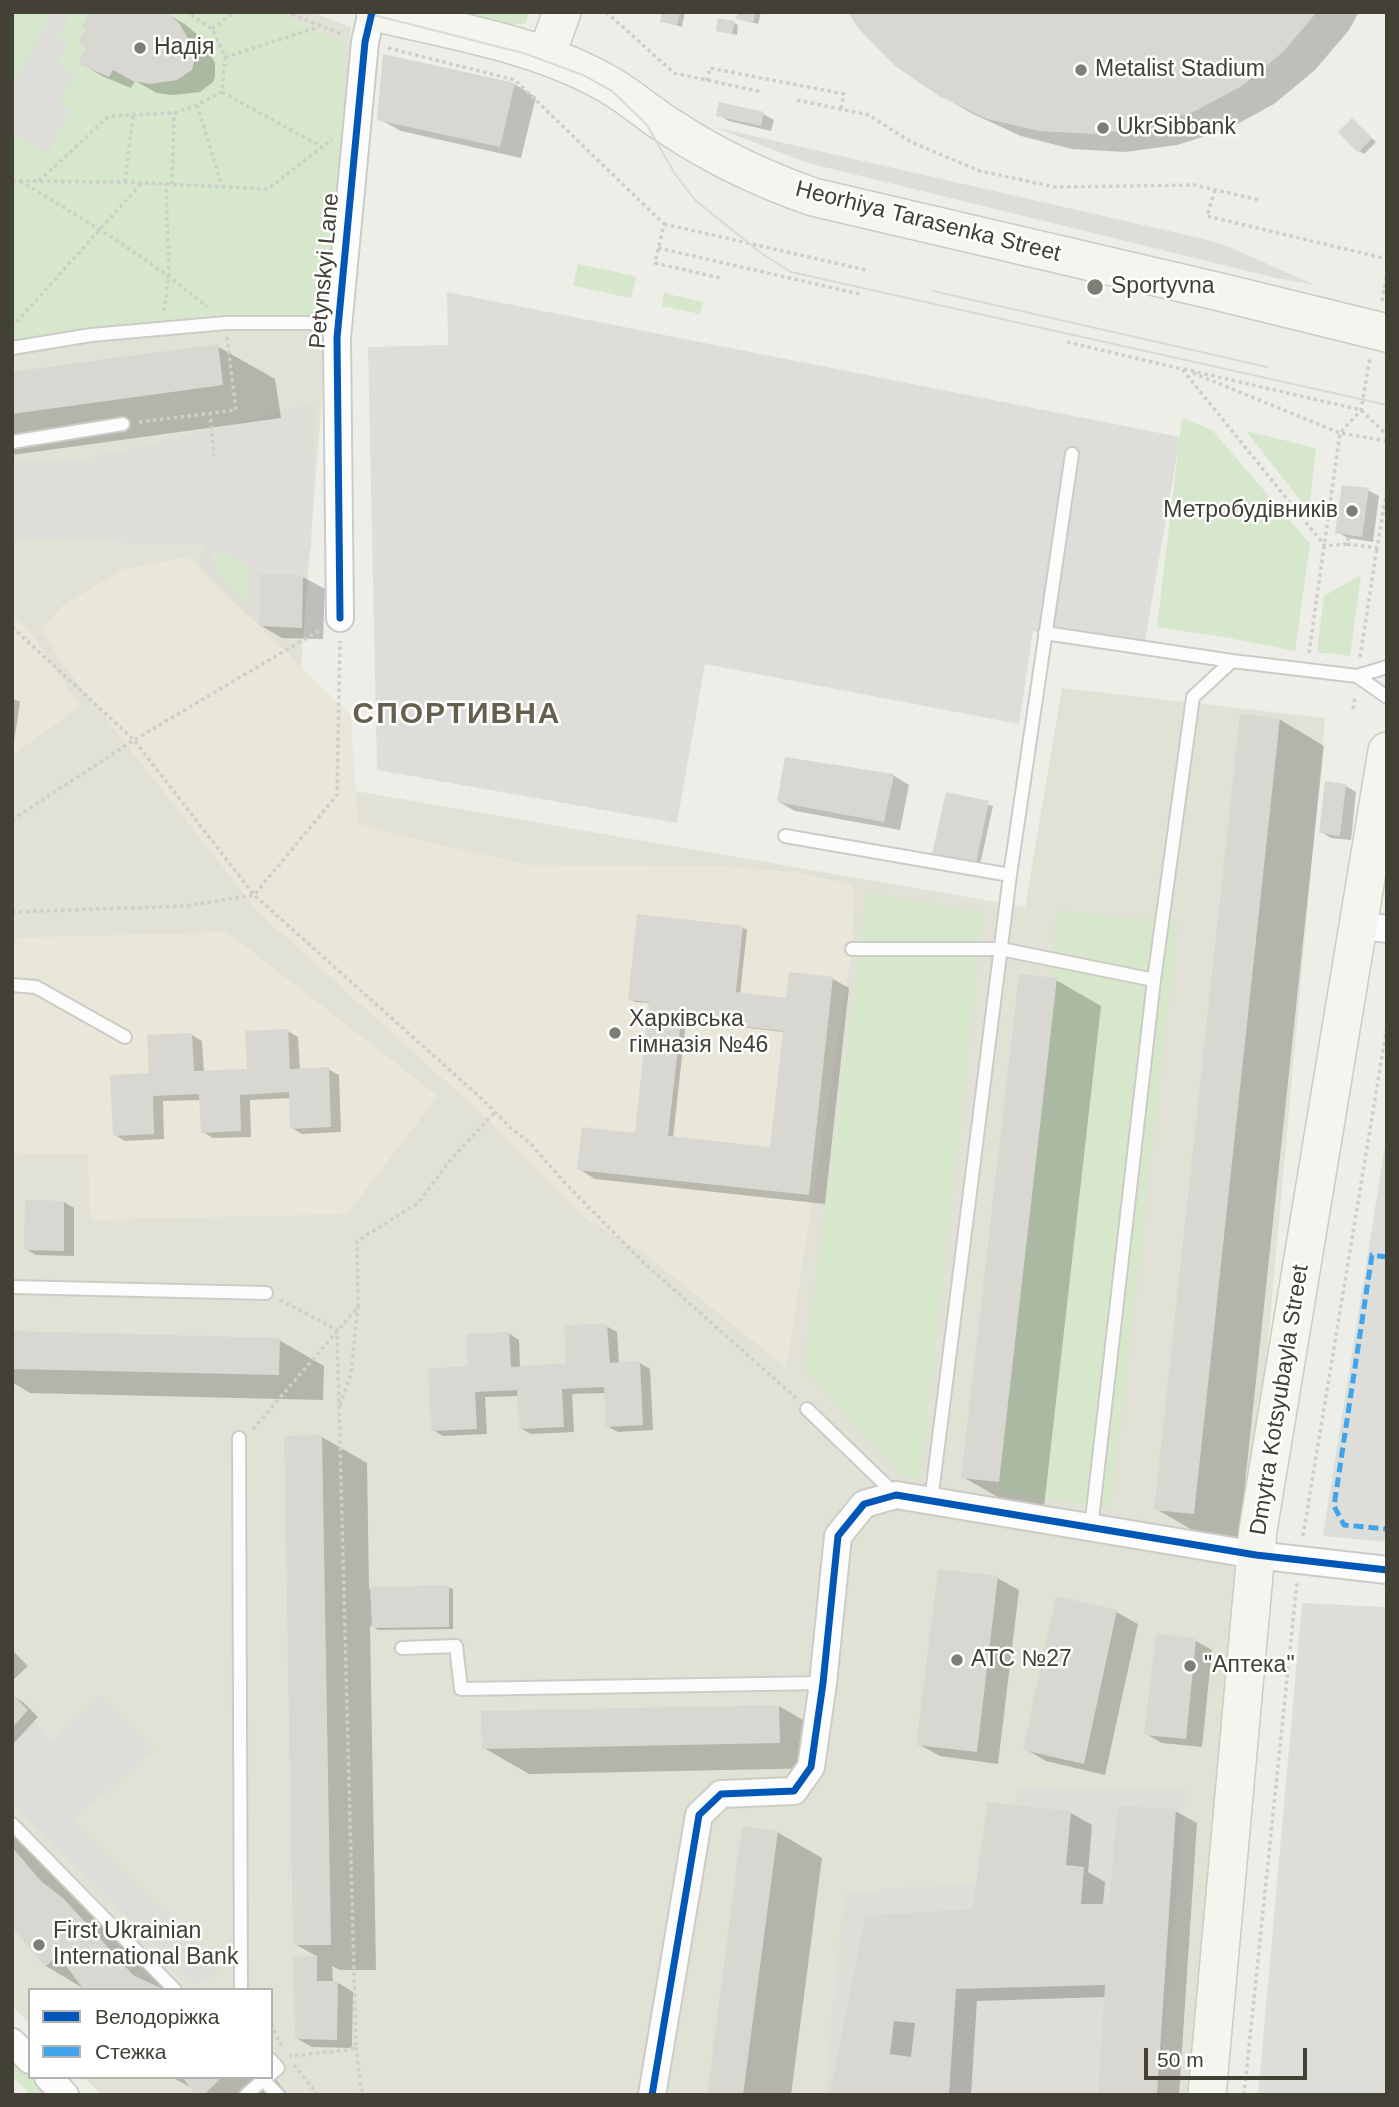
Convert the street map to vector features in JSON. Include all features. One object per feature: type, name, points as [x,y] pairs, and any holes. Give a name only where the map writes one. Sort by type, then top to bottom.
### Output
[{"type":"main road","points":[[546,56],[562,12]]},
{"type":"main road","name":"Heorhiya Tarasenka Street","points":[[371,22],[524,49],[546,56],[605,82],[714,154],[752,174],[813,197],[1380,331]]},
{"type":"main road","name":"Dmytra Kotsyubayla Street","points":[[1208,2095],[1258,1530],[1372,927],[1387,751]]},
{"type":"street","name":"Petynskyi Lane","points":[[340,618],[337,338],[358,113],[371,22]]},
{"type":"street","points":[[652,2095],[699,1815],[721,1794],[794,1791],[811,1767],[838,1536],[864,1504],[896,1495],[1256,1555],[1387,1570]]},
{"type":"street","points":[[12,2042],[28,2058]]},
{"type":"street","points":[[50,2079],[65,2095]]},
{"type":"lane","points":[[12,348],[91,335],[226,323],[338,323]]},
{"type":"lane","points":[[12,442],[123,424]]},
{"type":"lane","points":[[931,1501],[1010,875],[1072,454]]},
{"type":"lane","points":[[1045,633],[1232,661],[1357,676],[1387,667]]},
{"type":"lane","points":[[1091,1528],[1154,980],[1193,697],[1232,661]]},
{"type":"lane","points":[[1357,676],[1387,697]]},
{"type":"lane","points":[[785,836],[1010,875]]},
{"type":"lane","points":[[852,950],[1001,950],[1154,980]]},
{"type":"lane","points":[[12,985],[36,987],[125,1037]]},
{"type":"lane","points":[[12,1287],[266,1293]]},
{"type":"lane","points":[[807,1409],[896,1495]]},
{"type":"lane","points":[[239,1438],[242,1988]]},
{"type":"lane","points":[[402,1648],[456,1646],[461,1689],[823,1682]]},
{"type":"lane","points":[[12,1824],[173,1988]]},
{"type":"lane","points":[[246,2095],[264,2079]]},
{"type":"lane","points":[[267,2079],[278,2095]]},
{"type":"path","points":[[188,12],[212,29],[225,57],[222,92]]},
{"type":"path","points":[[212,29],[235,12]]},
{"type":"path","points":[[606,12],[674,73],[762,92]]},
{"type":"path","points":[[371,22],[515,80],[664,224],[866,270]]},
{"type":"path","points":[[225,57],[319,27]]},
{"type":"path","points":[[707,81],[710,68],[844,94],[841,109]]},
{"type":"path","points":[[222,92],[322,147]]},
{"type":"path","points":[[37,182],[108,116],[174,113],[222,92]]},
{"type":"path","points":[[797,100],[869,115],[911,142],[980,171],[1055,187],[1195,185],[1259,200]]},
{"type":"path","points":[[197,105],[222,186]]},
{"type":"path","points":[[172,184],[174,113]]},
{"type":"path","points":[[12,181],[125,182],[268,189],[340,134],[358,113]]},
{"type":"path","points":[[125,182],[133,116]]},
{"type":"path","points":[[20,181],[169,275],[226,323],[236,410],[123,424]]},
{"type":"path","points":[[12,327],[141,184]]},
{"type":"path","points":[[161,329],[169,275],[166,184]]},
{"type":"path","points":[[1215,190],[1208,216],[1387,260]]},
{"type":"path","points":[[664,224],[655,263],[720,278]]},
{"type":"path","points":[[658,248],[859,294]]},
{"type":"path","points":[[1306,670],[1340,433],[1361,410],[1380,331],[1387,274]]},
{"type":"path","points":[[1068,342],[1361,410],[1387,435]]},
{"type":"path","points":[[1182,369],[1340,433],[1387,441]]},
{"type":"path","points":[[1182,369],[1325,546]]},
{"type":"path","points":[[210,412],[214,456]]},
{"type":"path","points":[[1353,709],[1387,490]]},
{"type":"path","points":[[1347,544],[1349,535]]},
{"type":"path","points":[[1325,546],[1347,544],[1377,548]]},
{"type":"path","points":[[12,820],[134,740],[340,618]]},
{"type":"path","points":[[12,912],[185,906],[254,895],[337,795],[340,618]]},
{"type":"path","points":[[12,627],[134,740],[254,895],[531,1144],[565,1183],[643,1262],[807,1409]]},
{"type":"path","points":[[339,1407],[351,1374],[358,1307],[357,1241],[418,1203],[452,1158],[495,1112]]},
{"type":"path","points":[[266,1293],[337,1330]]},
{"type":"path","points":[[251,1431],[358,1307]]},
{"type":"path","points":[[337,1330],[356,2047],[361,2089],[366,2095]]},
{"type":"path","points":[[287,2057],[356,2047]]},
{"type":"shaded area","points":[[12,12],[311,12],[351,27],[292,780],[1025,907],[1062,688],[1325,718],[1199,2095],[101,2095],[86,2079],[273,2079],[273,1988],[28,1988],[28,2022],[12,2006]]},
{"type":"shaded area","points":[[52,12],[71,12],[58,37],[69,43],[58,65],[75,74],[59,104],[71,111],[49,153],[12,134],[12,88]]},
{"type":"shaded area","points":[[714,127],[1204,239],[1227,246],[1315,285],[1276,278],[808,163]]},
{"type":"shaded area","points":[[447,292],[1180,437],[1143,653],[1033,631],[1019,724],[705,664],[677,823],[377,770],[368,347],[448,345]]},
{"type":"shaded area","points":[[315,404],[311,548],[303,575],[260,574],[259,626],[200,564],[203,544],[35,540],[12,543],[12,462],[83,460]]},
{"type":"shaded area","name":"Харківська гімназія №46","points":[[188,557],[351,715],[358,823],[380,831],[528,865],[714,866],[793,872],[854,885],[852,950],[786,1368],[643,1252],[585,1218],[484,1116],[259,913],[62,663],[41,629],[63,605],[124,569]]},
{"type":"shaded area","points":[[12,615],[26,626],[80,706],[12,756]]},
{"type":"shaded area","points":[[227,932],[438,1096],[347,1214],[90,1220],[88,1154],[12,1155],[12,938]]},
{"type":"shaded area","points":[[1387,1133],[1387,1542],[1323,1536]]},
{"type":"shaded area","points":[[1302,1603],[1387,1607],[1387,2095],[1258,2095]]},
{"type":"shaded area","points":[[100,1696],[153,1751],[72,1820],[221,1969],[197,1986],[12,1803],[12,1738],[32,1720],[52,1741]]},
{"type":"shaded area","points":[[1019,1788],[1185,1790],[1159,2095],[825,2095],[844,1892],[1002,1882]]},
{"type":"green space","points":[[12,12],[282,12],[345,44],[332,316],[12,348]]},
{"type":"green space","points":[[445,12],[529,12],[526,23],[505,26]]},
{"type":"green space","points":[[578,264],[636,276],[631,298],[573,286]]},
{"type":"green space","points":[[664,293],[703,302],[700,314],[662,306]]},
{"type":"green space","points":[[1182,418],[1212,430],[1310,544],[1295,651],[1157,627]]},
{"type":"green space","points":[[1246,431],[1316,448],[1309,511]]},
{"type":"green space","points":[[213,552],[225,553],[251,569],[247,607],[213,565]]},
{"type":"green space","points":[[1361,575],[1350,656],[1317,652],[1324,596]]},
{"type":"green space","points":[[867,893],[983,913],[921,1477],[903,1476],[804,1369]]},
{"type":"green space","points":[[1057,911],[1178,922],[1111,1508],[999,1492]]},
{"type":"green space","points":[[12,2057],[28,2074],[28,2079],[33,2079],[48,2095],[31,2095],[12,2076]]},
{"type":"building","name":"Надія","points":[[89,12],[166,12],[179,23],[194,49],[192,70],[177,80],[150,84],[133,81],[113,70],[109,77],[78,64],[86,48],[78,41],[86,29],[82,27]]},
{"type":"building","points":[[662,12],[680,12],[677,25],[660,22]]},
{"type":"building","points":[[738,12],[756,12],[753,23],[736,19]]},
{"type":"building","name":"Metalist Stadium","points":[[848,12],[1317,12],[1283,52],[1242,86],[1195,111],[1144,128],[1092,134],[1039,131],[987,119],[939,96],[895,66],[858,28]]},
{"type":"building","points":[[718,18],[735,21],[732,34],[716,31]]},
{"type":"building","points":[[383,54],[515,83],[500,147],[377,120]]},
{"type":"building","points":[[719,102],[764,112],[761,126],[716,116]]},
{"type":"building","points":[[1352,118],[1372,138],[1358,153],[1338,132]]},
{"type":"building","points":[[218,344],[223,385],[12,414],[12,372]]},
{"type":"building","name":"Метробудівників","points":[[1342,485],[1369,488],[1362,537],[1335,533]]},
{"type":"building","points":[[260,574],[303,575],[302,628],[259,626]]},
{"type":"building","points":[[1240,714],[1280,718],[1194,1514],[1154,1510]]},
{"type":"building","points":[[785,757],[894,774],[884,822],[777,802]]},
{"type":"building","points":[[1325,781],[1346,784],[1340,836],[1319,833]]},
{"type":"building","points":[[946,792],[989,801],[976,863],[932,854]]},
{"type":"building","points":[[637,914],[743,926],[736,992],[786,998],[789,972],[833,977],[809,1195],[577,1170],[582,1127],[635,1133],[649,1002],[628,1000]],"holes":[[[681,1020],[783,1031],[770,1147],[668,1136]]]},
{"type":"building","points":[[1019,974],[1057,978],[999,1482],[961,1478]]},
{"type":"building","points":[[288,1029],[290,1069],[329,1067],[331,1127],[290,1129],[289,1092],[240,1095],[241,1131],[201,1133],[199,1094],[153,1096],[154,1134],[113,1136],[110,1075],[149,1073],[147,1035],[192,1033],[194,1071],[247,1069],[245,1031]]},
{"type":"building","points":[[25,1200],[64,1201],[64,1251],[24,1250]]},
{"type":"building","points":[[607,1324],[610,1363],[640,1361],[643,1425],[606,1427],[604,1387],[562,1389],[564,1427],[519,1429],[517,1390],[475,1392],[477,1429],[431,1431],[428,1369],[468,1366],[466,1334],[509,1332],[511,1367],[566,1363],[564,1325]]},
{"type":"building","points":[[12,1331],[280,1338],[279,1375],[12,1369]]},
{"type":"building","points":[[322,1435],[331,1945],[293,1945],[284,1436]]},
{"type":"building","name":"АТС №27","points":[[938,1569],[998,1576],[977,1752],[916,1745]]},
{"type":"building","points":[[449,1585],[449,1627],[372,1628],[370,1587]]},
{"type":"building","points":[[1056,1596],[1117,1610],[1084,1764],[1023,1750]]},
{"type":"building","points":[[1156,1633],[1196,1639],[1186,1739],[1144,1735]]},
{"type":"building","points":[[12,1694],[28,1710],[12,1728]]},
{"type":"building","points":[[779,1705],[780,1743],[482,1749],[481,1711]]},
{"type":"building","points":[[987,1802],[1071,1811],[1066,1865],[1084,1867],[1081,1904],[1109,1904],[1118,1806],[1176,1809],[1157,2095],[1098,2095],[1105,1985],[956,1989],[949,2095],[830,2095],[865,1916],[973,1909]],"holes":[[[894,2021],[915,2023],[911,2057],[890,2054]]]},
{"type":"building","points":[[742,1826],[778,1831],[743,2095],[707,2095]]},
{"type":"building","points":[[12,1847],[41,1881],[64,1899],[133,1975],[161,1988],[83,1988],[58,1955],[45,1967],[12,1927]]},
{"type":"building","points":[[317,1956],[317,1981],[338,1981],[337,2040],[295,2039],[293,1957]]},
{"type":"building","points":[[184,2079],[220,2079],[204,2095],[196,2095]]},
{"type":"tram line","points":[[362,12],[523,53],[583,75],[612,91],[647,125],[675,174],[696,201],[761,253],[791,272],[1387,405]]},
{"type":"tram line","points":[[933,291],[1267,367]]},
{"type":"marked path","points":[[1387,1257],[1372,1255],[1334,1506],[1344,1525],[1387,1529]]},
{"type":"cycle path","points":[[340,618],[337,338],[365,42],[372,12]]},
{"type":"cycle path","points":[[652,2095],[699,1815],[721,1794],[794,1791],[811,1767],[823,1683],[838,1536],[864,1504],[896,1495],[1256,1555],[1387,1570]]},
{"type":"place","name":"Надія","points":[[140,48]]},
{"type":"place","name":"Metalist Stadium","points":[[1081,70]]},
{"type":"place","name":"UkrSibbank","points":[[1103,128]]},
{"type":"place","name":"Sportyvna","points":[[1095,287]]},
{"type":"place","name":"Метробудівників","points":[[1352,511]]},
{"type":"place","name":"Харківська гімназія №46","points":[[615,1033]]},
{"type":"place","name":"АТС №27","points":[[957,1660]]},
{"type":"place","name":"\"Аптека\"","points":[[1190,1666]]},
{"type":"place","name":"First Ukrainian International Bank","points":[[39,1945]]},
{"type":"district","name":"СПОРТИВНА","points":[[457,715]]}]
